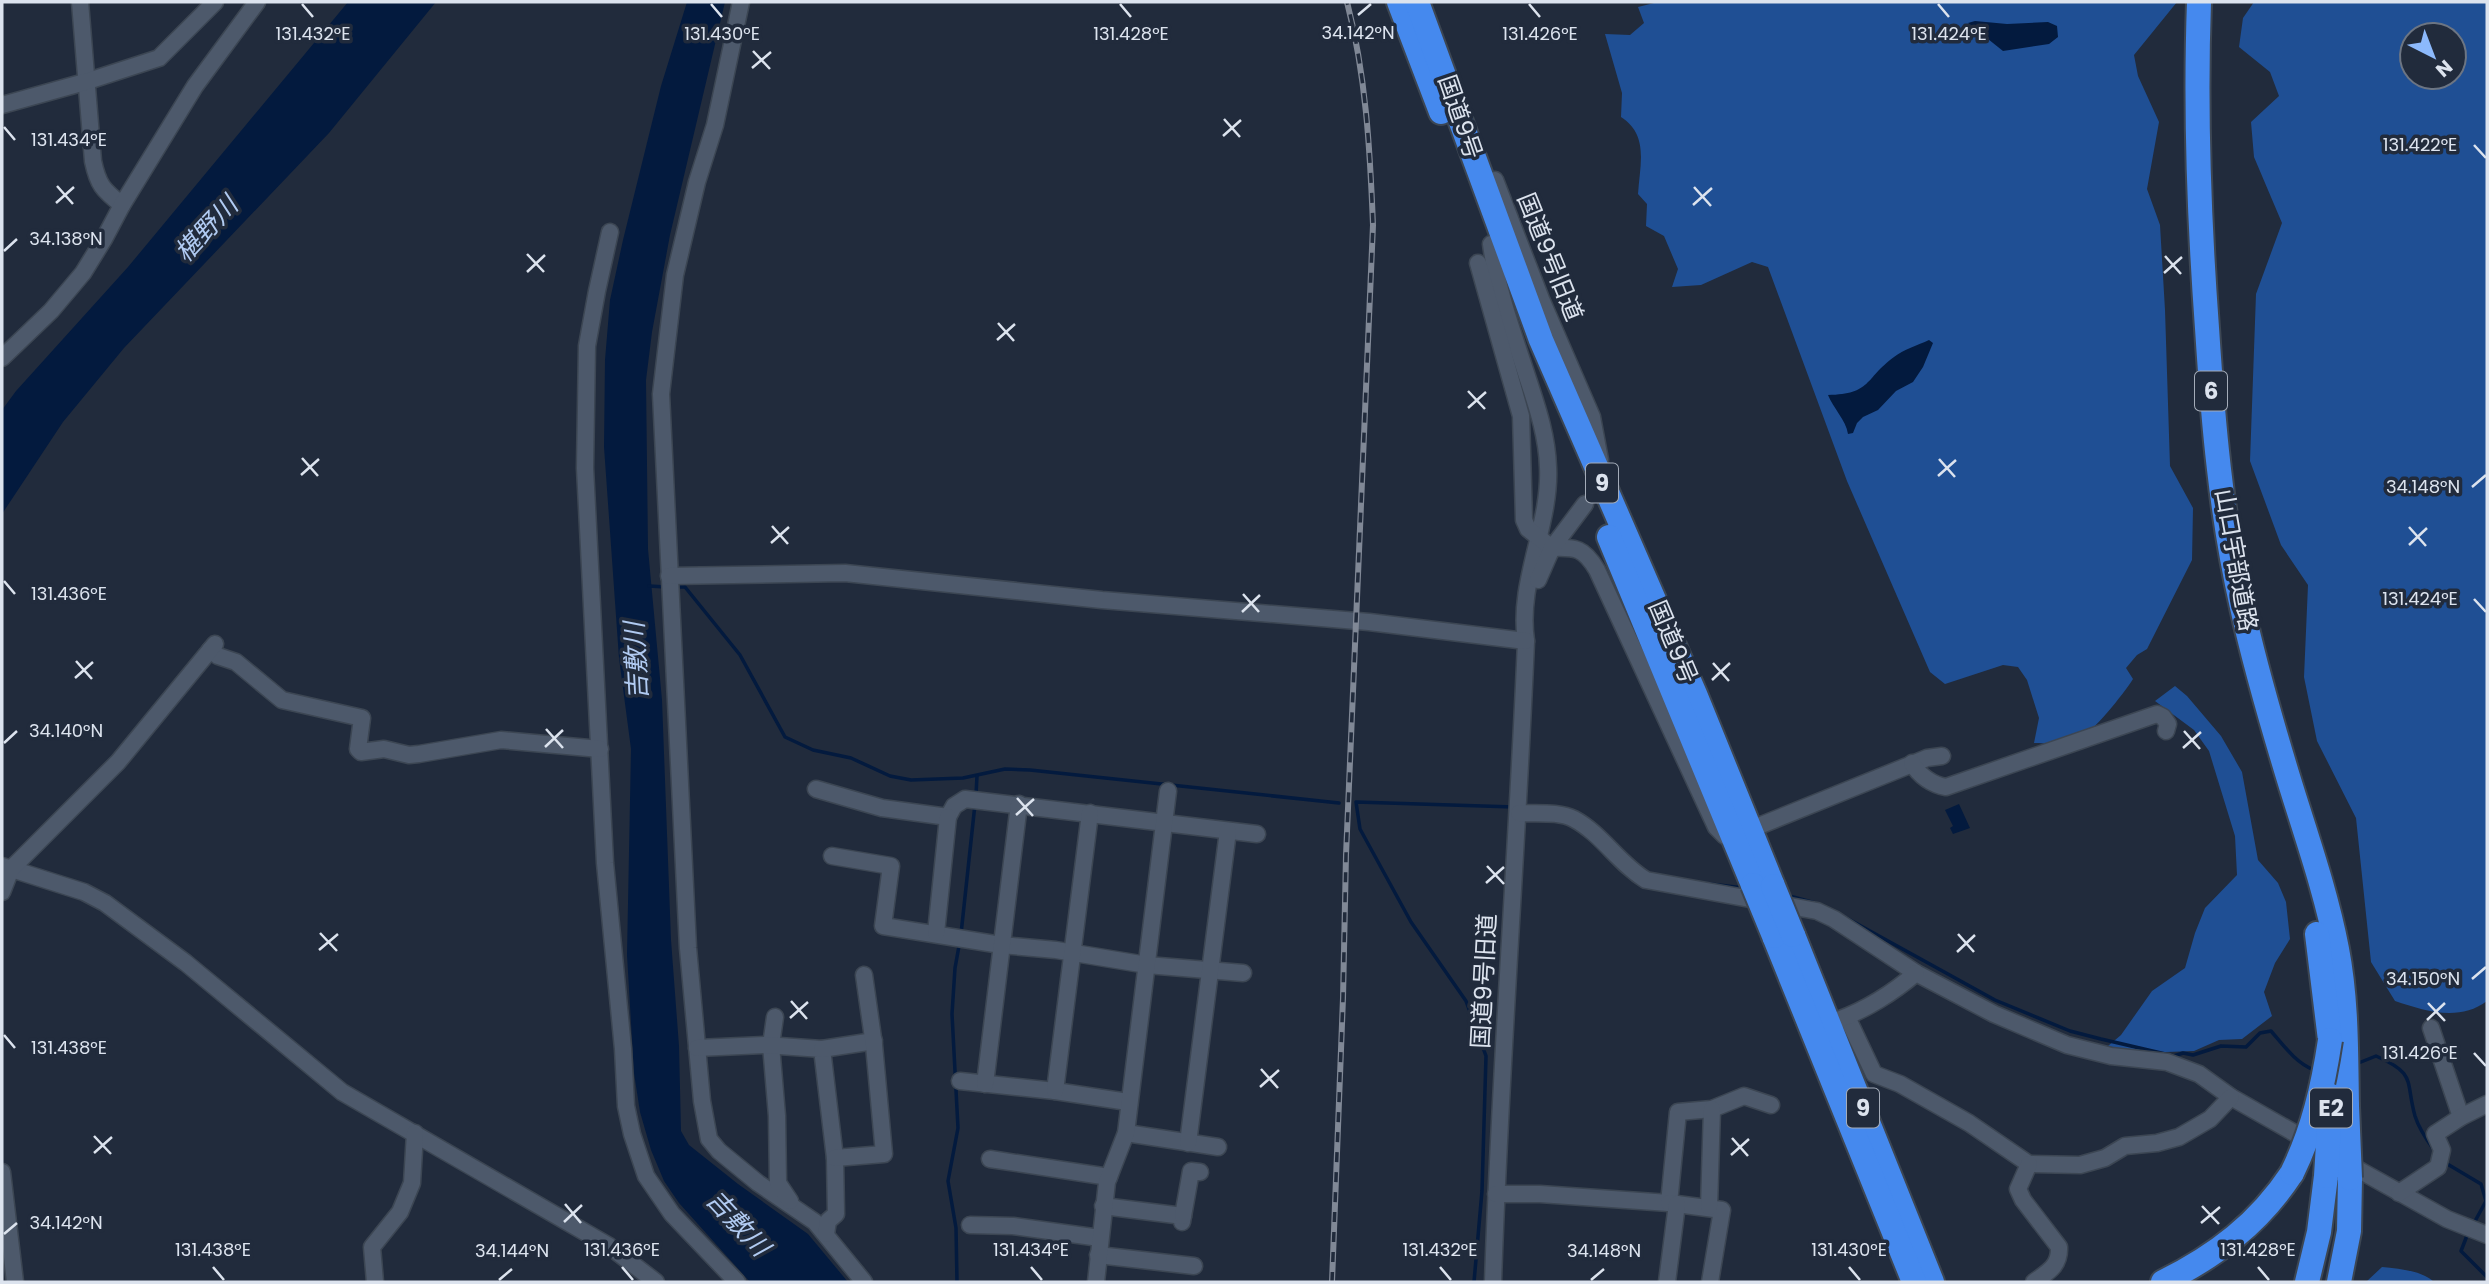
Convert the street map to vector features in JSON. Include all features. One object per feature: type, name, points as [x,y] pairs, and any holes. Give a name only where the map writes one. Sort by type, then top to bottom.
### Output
[{"type":"highway","name":"国道9号","points":[[1399,2],[1485,253],[1742,833]]},
{"type":"highway","name":"国道9号","points":[[1417,2],[1541,340],[1655,600],[1914,1282]]},
{"type":"highway","name":"山口宇部道路","points":[[2193,2],[2192,205],[2205,404],[2219,534],[2243,652],[2313,911],[2338,1039],[2347,1106]]},
{"type":"highway","name":"山口宇部道路","points":[[2199,2],[2199,207],[2210,381],[2230,549],[2242,608],[2280,747],[2326,900],[2342,981],[2338,1039]]},
{"type":"highway","name":"国道9号","points":[[1784,935],[1838,1020],[1932,1282]]},
{"type":"highway","points":[[2164,1282],[2207,1258],[2243,1231],[2276,1197],[2292,1173],[2306,1144],[2338,1039]]},
{"type":"highway","name":"E2","points":[[2308,1282],[2319,1232],[2339,1177],[2331,1108],[2338,1039]]},
{"type":"highway","name":"E2","points":[[2321,1282],[2339,1177],[2347,1106]]},
{"type":"highway","points":[[2339,1177],[2348,1231],[2339,1282]]},
{"type":"street","points":[[80,2],[93,161],[97,180],[104,192],[122,205]]},
{"type":"street","points":[[2,105],[159,58],[215,2]]},
{"type":"street","points":[[2,358],[51,311],[83,273],[195,86],[257,2]]},
{"type":"street","points":[[741,2],[715,125],[697,182],[675,275],[661,394],[688,948],[697,1048],[704,1119],[709,1139],[730,1163],[815,1222],[864,1282]]},
{"type":"street","name":"国道9号旧道","points":[[1445,74],[1464,101],[1541,299],[1592,416],[1600,461]]},
{"type":"street","points":[[610,232],[587,345],[585,468],[605,863],[626,1106],[646,1176],[672,1214],[737,1282]]},
{"type":"street","points":[[1485,253],[1521,416],[1524,520],[1528,529],[1552,548],[1572,547],[1581,550],[1598,570],[1716,827],[1725,836],[1742,833],[1912,763],[1942,756]]},
{"type":"street","name":"国道9号旧道","points":[[1485,253],[1496,279],[1544,431],[1548,488],[1537,536],[1524,623],[1527,641],[1519,813],[1511,914],[1493,1282]]},
{"type":"street","name":"国道9号旧道","points":[[1527,641],[1533,625],[1538,575],[1552,548],[1586,504]]},
{"type":"street","points":[[670,584],[845,573],[1102,600],[1369,622],[1527,641]]},
{"type":"street","points":[[2,892],[6,867],[118,762],[214,646],[218,656],[236,662],[282,700],[362,718],[358,749],[361,752],[384,749],[409,755],[501,740],[600,749]]},
{"type":"street","points":[[1912,763],[1916,770],[1936,785],[1947,787],[2157,714],[2168,724],[2166,731]]},
{"type":"street","points":[[816,789],[882,808],[947,817]]},
{"type":"street","points":[[1096,1282],[1103,1206],[1109,1177],[1126,1133],[1168,791]]},
{"type":"street","points":[[936,933],[947,817],[954,806],[965,799],[1257,834]]},
{"type":"street","points":[[985,1084],[1019,804]]},
{"type":"street","points":[[1055,1091],[1090,813]]},
{"type":"street","points":[[1519,813],[1562,815],[1574,819],[1594,834],[1633,872],[1646,880],[1817,911],[1834,919],[1916,972],[1994,1014],[2067,1045],[2110,1056],[2167,1062],[2199,1074],[2231,1097],[2399,1193],[2447,1219],[2487,1235]]},
{"type":"street","points":[[1188,1143],[1228,831]]},
{"type":"street","points":[[832,856],[891,866],[883,926],[1147,965],[1243,973]]},
{"type":"street","points":[[6,867],[84,892],[105,903],[186,963],[342,1093],[609,1246],[656,1282]]},
{"type":"street","points":[[1916,972],[1905,983],[1838,1020],[1874,1074],[1900,1084],[1969,1123],[2029,1164],[2080,1165],[2105,1158],[2125,1146],[2157,1143],[2179,1137],[2210,1119],[2231,1097]]},
{"type":"street","points":[[835,1158],[884,1154],[874,1041],[864,975]]},
{"type":"street","points":[[775,1017],[771,1045],[777,1116],[778,1182],[793,1206]]},
{"type":"street","points":[[2431,1028],[2461,1117]]},
{"type":"street","points":[[697,1048],[771,1045],[822,1049],[874,1041]]},
{"type":"street","points":[[822,1049],[835,1158],[836,1214],[828,1221],[826,1234]]},
{"type":"street","points":[[960,1081],[1128,1102]]},
{"type":"street","points":[[1667,1282],[1678,1112],[1712,1109],[1744,1097],[1771,1105]]},
{"type":"street","points":[[2399,1193],[2438,1167],[2442,1150],[2435,1134],[2487,1104]]},
{"type":"street","points":[[1709,1207],[1712,1109]]},
{"type":"street","points":[[375,1282],[372,1247],[400,1212],[412,1183],[415,1133]]},
{"type":"street","points":[[1126,1133],[1218,1147]]},
{"type":"street","points":[[990,1158],[1109,1177]]},
{"type":"street","points":[[2029,1164],[2018,1189],[2023,1200],[2059,1247],[2060,1256],[2054,1268],[2034,1282]]},
{"type":"street","points":[[1103,1206],[1183,1219],[1191,1171]]},
{"type":"street","points":[[2,1172],[15,1282]]},
{"type":"street","points":[[1496,1194],[1540,1194],[1722,1209],[1710,1282]]},
{"type":"street","points":[[970,1225],[1013,1226],[1100,1238]]},
{"type":"street","points":[[1098,1255],[1194,1266]]},
{"type":"shaded area","points":[[1658,2],[2177,2],[2134,55],[2138,76],[2159,122],[2147,189],[2160,225],[2170,466],[2193,508],[2192,560],[2147,649],[2137,655],[2126,668],[2133,679],[2100,721],[2078,740],[2063,744],[2034,743],[2039,718],[2027,680],[2018,667],[2003,665],[1945,684],[1930,672],[1847,481],[1768,267],[1752,262],[1701,285],[1672,287],[1678,269],[1664,236],[1646,226],[1647,204],[1638,194],[1641,161],[1639,141],[1630,124],[1621,117],[1622,93],[1605,34],[1630,35],[1644,23],[1638,7]]},
{"type":"shaded area","points":[[2254,2],[2487,2],[2487,1001],[2465,1011],[2442,1013],[2395,1001],[2371,962],[2356,818],[2317,741],[2304,677],[2308,585],[2281,545],[2250,461],[2256,294],[2282,223],[2254,157],[2251,122],[2279,96],[2270,72],[2239,47],[2243,18]]},
{"type":"shaded area","points":[[2175,686],[2221,736],[2242,772],[2258,860],[2278,883],[2286,902],[2290,939],[2275,963],[2264,992],[2272,1016],[2242,1039],[2219,1040],[2194,1051],[2139,1053],[2108,1046],[2121,1035],[2152,991],[2185,968],[2205,908],[2237,875],[2235,836],[2209,751],[2194,730],[2155,701]]},
{"type":"shaded area","points":[[2382,1267],[2416,1273],[2434,1282],[2366,1282]]},
{"type":"water","name":"椹野川","points":[[348,2],[436,2],[329,133],[124,348],[63,422],[2,514],[2,410],[128,267]]},
{"type":"water","name":"吉敷川","points":[[687,2],[725,2],[670,235],[646,380],[648,549],[662,700],[681,1131],[689,1145],[808,1234],[848,1282],[750,1282],[679,1203],[664,1181],[640,1112],[634,1073],[627,955],[631,749],[619,658],[604,447],[605,360],[610,300],[623,240],[661,86]]},
{"type":"water","points":[[1975,21],[2007,24],[2048,22],[2057,26],[2058,37],[2049,44],[2003,51],[1968,23]]},
{"type":"water","points":[[1929,340],[1933,343],[1913,382],[1896,391],[1878,410],[1863,417],[1853,433],[1848,434],[1828,395],[1853,392],[1866,384],[1894,357]]},
{"type":"water","points":[[1959,804],[1970,828],[1953,834],[1950,828],[1953,826],[1945,810]]},
{"type":"waterway","points":[[649,586],[666,587]]},
{"type":"waterway","points":[[677,587],[685,587],[740,655],[785,737],[813,750],[851,758],[890,776],[911,780],[963,778],[1005,769],[1030,770],[1339,803]]},
{"type":"waterway","points":[[976,795],[977,776]]},
{"type":"waterway","points":[[1474,1282],[1482,1191],[1486,1056],[1466,1001],[1411,922],[1360,829],[1356,802],[1514,807]]},
{"type":"waterway","points":[[961,934],[975,804]]},
{"type":"waterway","points":[[1710,884],[1744,888]]},
{"type":"waterway","points":[[1786,895],[1815,903]]},
{"type":"waterway","points":[[1841,915],[1995,1000],[2070,1031],[2174,1056],[2183,1053],[2193,1055],[2221,1046],[2246,1047],[2260,1033],[2271,1031],[2296,1059],[2314,1070]]},
{"type":"waterway","points":[[957,1282],[956,1228],[948,1181],[958,1128],[952,1014],[959,946]]},
{"type":"waterway","points":[[2356,1064],[2376,1056],[2404,1073],[2417,1121],[2434,1150]]},
{"type":"waterway","points":[[2444,1162],[2481,1184],[2486,1201],[2474,1223]]},
{"type":"waterway","points":[[2468,1233],[2461,1251],[2487,1277]]},
{"type":"railway","points":[[1332,1282],[1346,855],[1373,225],[1363,85],[1347,2]]}]
